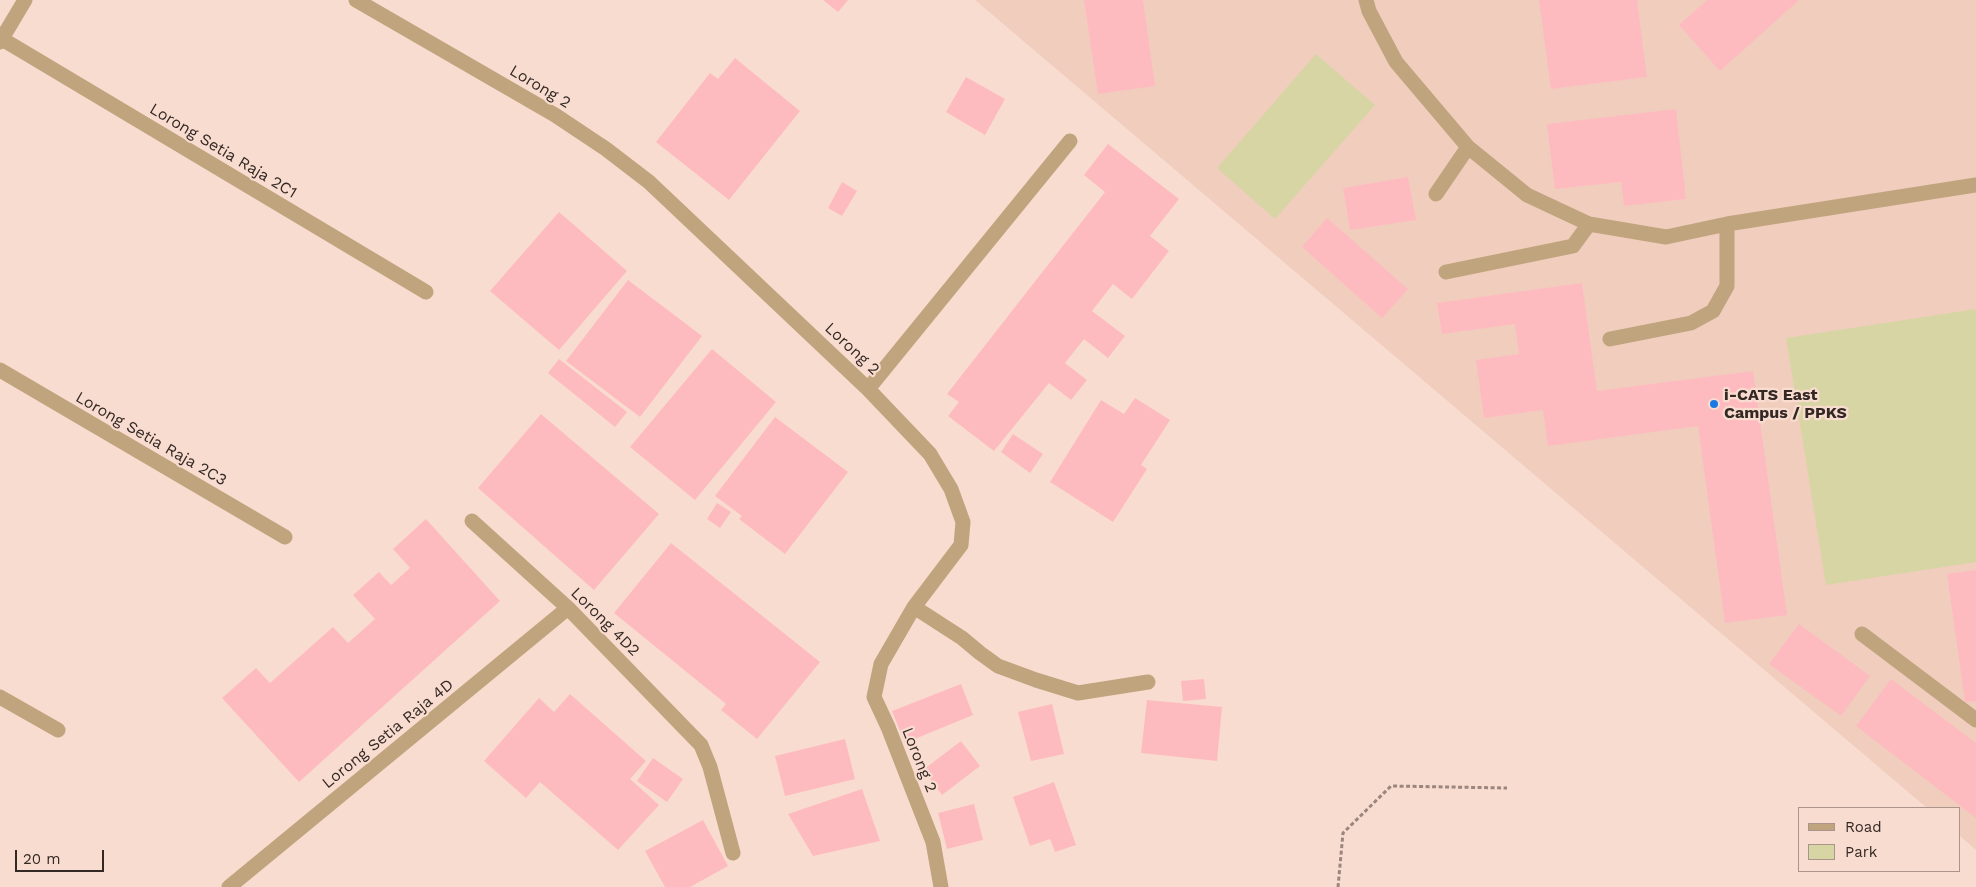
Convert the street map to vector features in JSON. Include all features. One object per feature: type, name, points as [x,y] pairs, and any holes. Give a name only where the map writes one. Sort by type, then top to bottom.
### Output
[{"type":"street","points":[[1,41],[25,0]]},
{"type":"street","name":"Lorong 2","points":[[356,0],[376,5],[555,115],[606,149],[649,182],[868,389],[930,454],[951,489],[962,522],[961,545],[914,608],[881,664],[874,697],[888,727],[933,842],[941,887]]},
{"type":"street","points":[[1366,0],[1369,11],[1396,62],[1468,147],[1527,195],[1588,224],[1666,237],[1727,224],[1976,185]]},
{"type":"street","name":"Lorong Setia Raja 2C1","points":[[1,41],[426,292]]},
{"type":"street","points":[[868,389],[1070,141]]},
{"type":"street","points":[[1436,194],[1468,147]]},
{"type":"street","points":[[1446,272],[1573,246],[1588,224]]},
{"type":"street","points":[[1610,339],[1691,323],[1713,311],[1727,286],[1727,224]]},
{"type":"street","name":"Lorong Setia Raja 2C3","points":[[0,370],[285,537]]},
{"type":"street","name":"Lorong 4D2","points":[[472,521],[568,608],[701,746],[706,755],[733,853]]},
{"type":"street","name":"Lorong Setia Raja 4D","points":[[233,886],[568,608]]},
{"type":"street","points":[[914,608],[962,638],[998,666],[1036,680],[1078,693],[1148,682]]},
{"type":"street","points":[[1862,634],[1976,720]]},
{"type":"street","points":[[0,696],[58,730]]},
{"type":"path","points":[[1338,887],[1343,834],[1391,786],[1507,788]]},
{"type":"shaded area","name":"i-CATS East Campus / PPKS","points":[[975,0],[1976,0],[1976,850],[1961,837],[1961,807],[1926,807]]},
{"type":"green space","points":[[1316,54],[1375,105],[1275,219],[1217,168]]},
{"type":"green space","points":[[1976,309],[1976,562],[1826,585],[1786,338]]},
{"type":"building","points":[[823,0],[848,0],[838,12]]},
{"type":"building","points":[[1084,0],[1143,0],[1155,86],[1098,94]]},
{"type":"building","points":[[1539,0],[1637,0],[1647,77],[1551,89]]},
{"type":"building","points":[[1707,0],[1799,0],[1720,71],[1679,25]]},
{"type":"building","points":[[735,58],[800,111],[729,200],[656,142],[710,73],[718,79]]},
{"type":"building","points":[[966,77],[1005,99],[985,135],[946,112]]},
{"type":"building","points":[[1676,109],[1686,199],[1624,206],[1621,182],[1555,189],[1547,124]]},
{"type":"building","points":[[1108,144],[1179,199],[1150,236],[1169,251],[1132,299],[1113,284],[1092,311],[1125,336],[1108,358],[1084,339],[1065,363],[1087,380],[1071,400],[1049,383],[994,451],[948,416],[959,402],[947,394],[1105,192],[1084,175]]},
{"type":"building","points":[[1408,177],[1416,220],[1350,230],[1343,188]]},
{"type":"building","points":[[842,182],[857,191],[842,216],[828,208]]},
{"type":"building","points":[[559,212],[627,271],[559,350],[490,291]]},
{"type":"building","points":[[1327,218],[1408,289],[1382,318],[1302,247]]},
{"type":"building","points":[[628,280],[702,336],[640,417],[566,361]]},
{"type":"building","points":[[1582,283],[1597,391],[1753,371],[1787,615],[1725,623],[1698,426],[1548,446],[1543,410],[1484,418],[1476,360],[1519,354],[1515,324],[1442,334],[1437,303]]},
{"type":"building","points":[[712,349],[776,402],[695,500],[630,447]]},
{"type":"building","points":[[559,359],[627,412],[615,427],[548,373]]},
{"type":"building","points":[[1135,398],[1170,420],[1141,465],[1147,469],[1113,522],[1050,482],[1101,400],[1124,414]]},
{"type":"building","points":[[541,414],[659,514],[594,590],[478,488]]},
{"type":"building","points":[[775,417],[848,472],[785,554],[739,519],[742,516],[715,496]]},
{"type":"building","points":[[1013,434],[1043,454],[1030,473],[1001,452]]},
{"type":"building","points":[[717,503],[731,512],[720,528],[707,519]]},
{"type":"building","points":[[426,519],[500,601],[299,782],[222,698],[256,668],[270,683],[333,627],[348,643],[375,619],[353,595],[379,572],[391,585],[410,568],[393,549]]},
{"type":"building","points":[[671,543],[820,662],[757,739],[721,710],[726,704],[614,613]]},
{"type":"building","points":[[1976,570],[1976,701],[1965,702],[1947,574]]},
{"type":"building","points":[[1799,624],[1870,676],[1841,716],[1769,664]]},
{"type":"building","points":[[1204,679],[1206,699],[1183,701],[1181,681]]},
{"type":"building","points":[[1891,679],[1976,743],[1976,818],[1856,726]]},
{"type":"building","points":[[961,684],[973,715],[905,743],[892,711]]},
{"type":"building","points":[[570,694],[646,761],[630,779],[659,805],[618,850],[540,782],[526,798],[484,761],[539,698],[554,712]]},
{"type":"building","points":[[1147,700],[1222,707],[1217,761],[1141,753]]},
{"type":"building","points":[[1052,704],[1064,754],[1031,761],[1018,712]]},
{"type":"building","points":[[845,739],[855,779],[785,796],[775,756]]},
{"type":"building","points":[[961,741],[980,766],[942,795],[923,770]]},
{"type":"building","points":[[653,758],[683,779],[667,802],[637,781]]},
{"type":"building","points":[[1054,782],[1076,845],[1055,852],[1050,839],[1030,846],[1013,797]]},
{"type":"building","points":[[862,789],[880,841],[813,856],[788,814]]},
{"type":"building","points":[[974,804],[983,840],[947,849],[938,813]]},
{"type":"building","points":[[703,820],[728,866],[690,887],[665,887],[645,851]]},
{"type":"place","name":"i-CATS East Campus / PPKS","points":[[1714,404]]}]
